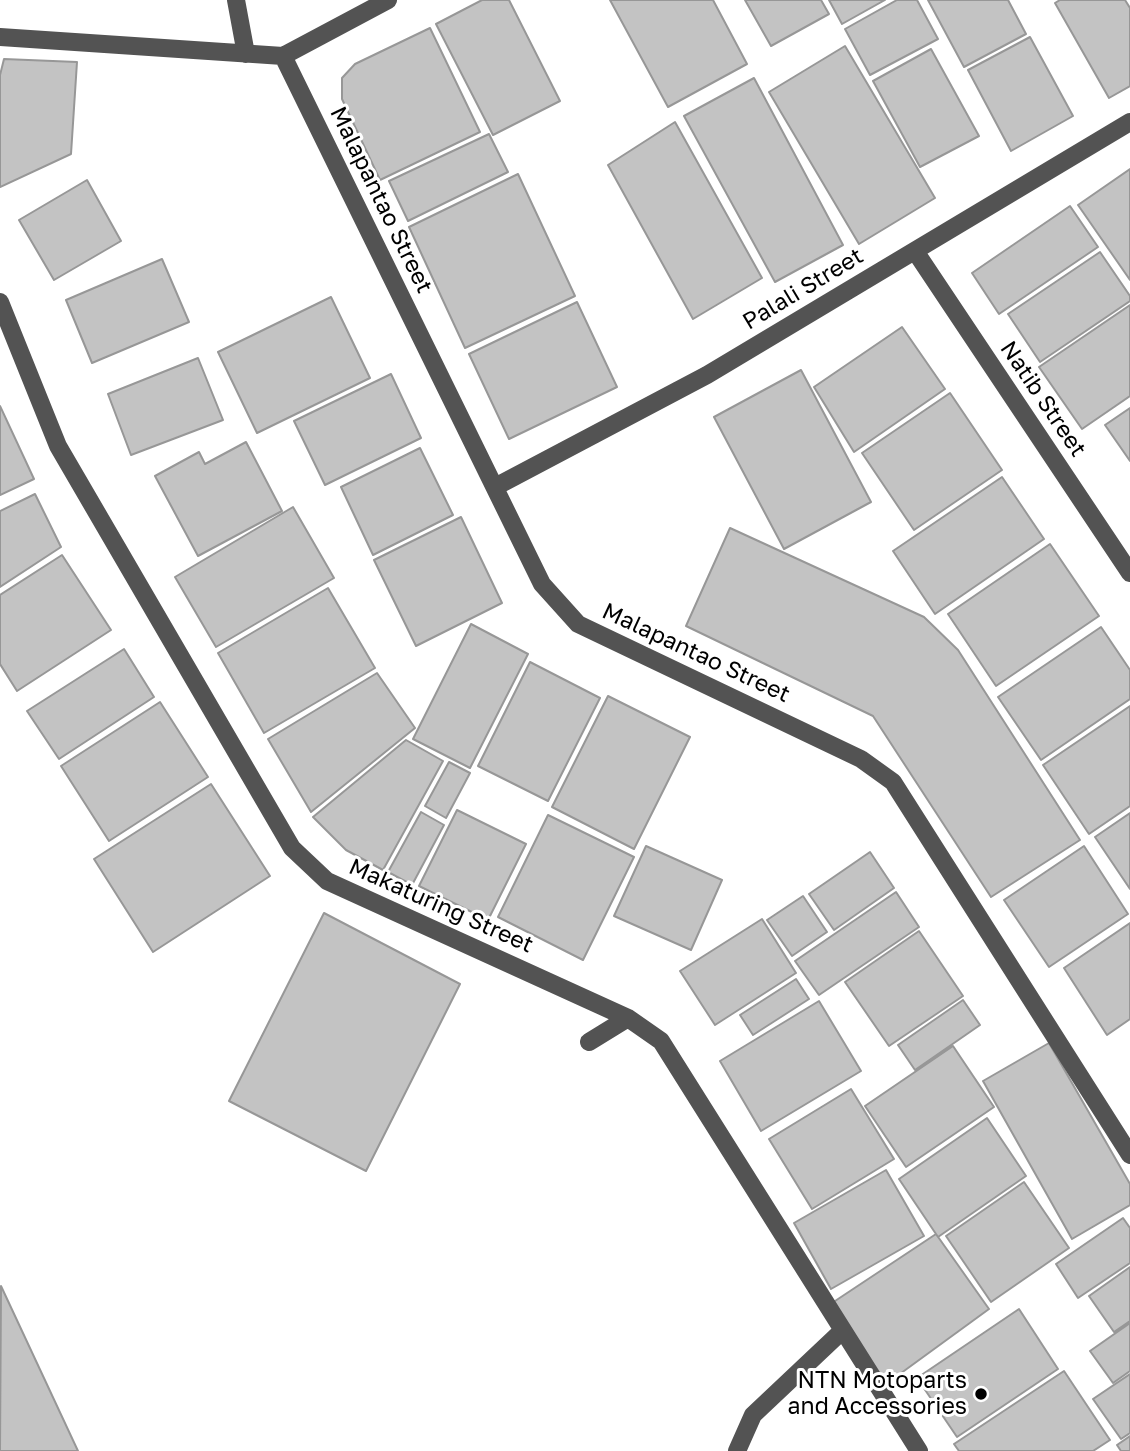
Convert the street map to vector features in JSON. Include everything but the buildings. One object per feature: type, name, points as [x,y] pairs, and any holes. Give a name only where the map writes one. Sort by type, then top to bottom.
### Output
[{"type":"street","points":[[236,0],[246,54]]},
{"type":"street","points":[[0,37],[282,56],[387,0]]},
{"type":"street","name":"Malapantao Street","points":[[282,56],[542,584],[578,624],[861,759],[892,782],[1130,1156]]},
{"type":"street","name":"Palali Street","points":[[495,486],[707,375],[1130,122]]},
{"type":"street","name":"Natib Street","points":[[915,251],[1130,573]]},
{"type":"street","name":"Makaturing Street","points":[[0,302],[58,446],[292,848],[327,881],[628,1018],[662,1041],[919,1451]]},
{"type":"street","points":[[589,1042],[628,1018]]},
{"type":"street","points":[[737,1451],[753,1415],[842,1331]]},
{"type":"place","name":"NTN Motoparts and Accessories","points":[[981,1394]]}]
